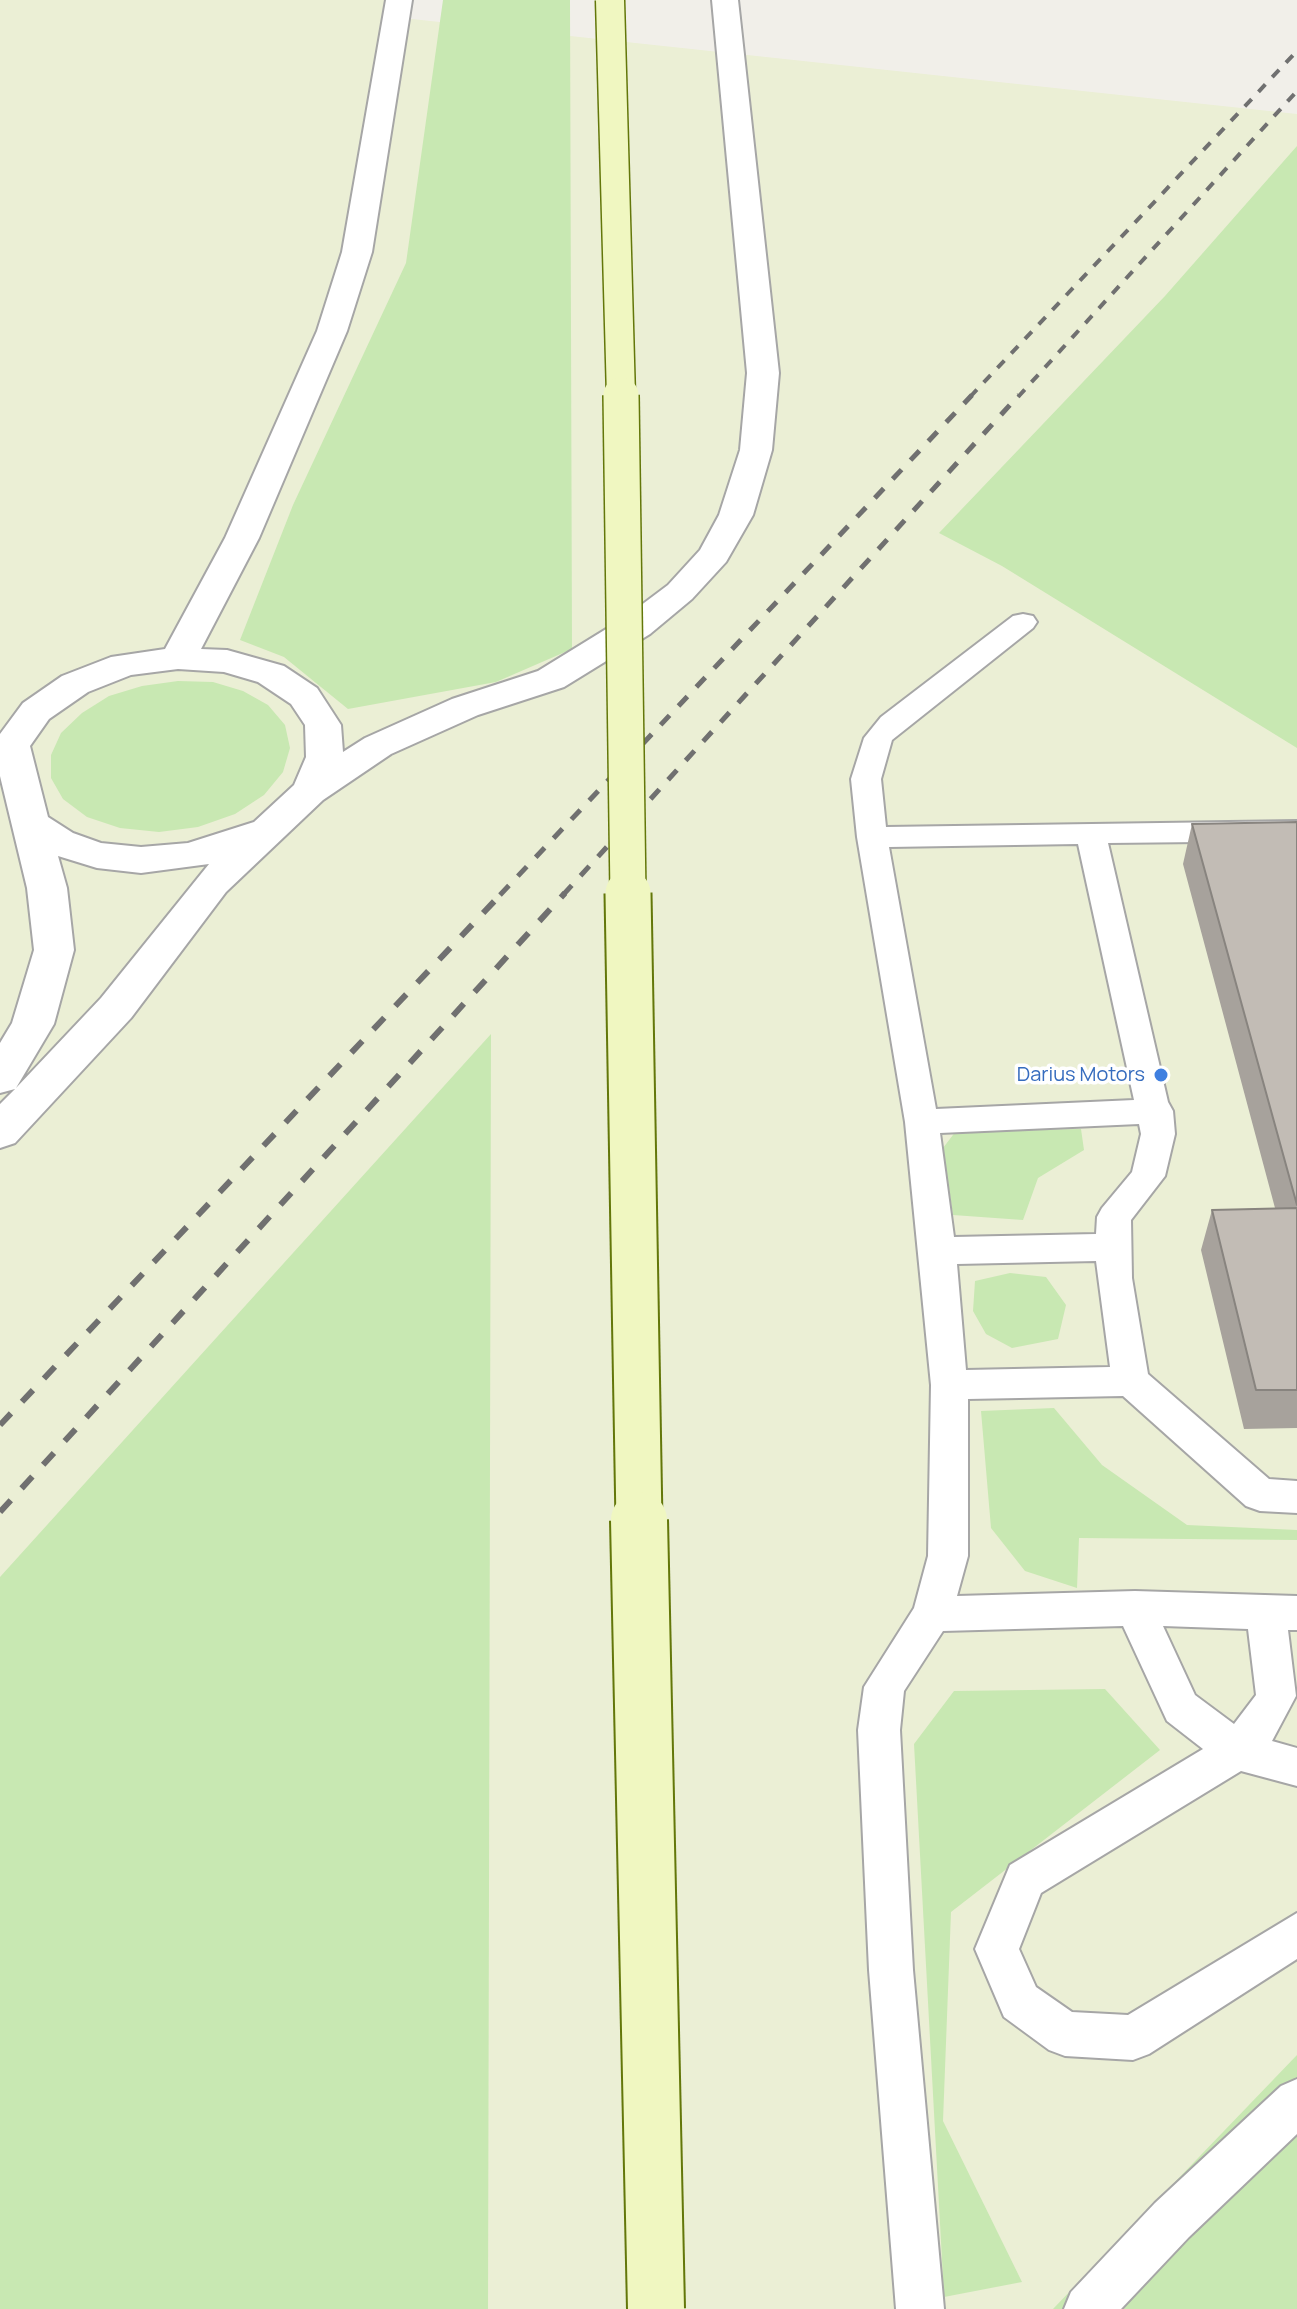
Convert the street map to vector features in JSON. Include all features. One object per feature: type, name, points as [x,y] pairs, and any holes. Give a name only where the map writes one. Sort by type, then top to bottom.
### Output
[{"type":"main road","points":[[610,0],[622,450],[632,1183],[656,2309]]},
{"type":"street","points":[[178,658],[242,538],[332,331],[357,252],[385,101],[399,0]]},
{"type":"street","points":[[0,1132],[116,1008],[212,883],[310,791],[378,746],[465,707],[551,679],[637,626],[680,592],[714,555],[736,515],[756,450],[763,373],[725,0]]},
{"type":"street","points":[[0,1078],[33,1024],[54,950],[47,888],[6,745],[36,711],[75,684],[124,665],[178,658],[227,661],[271,674],[304,696],[323,725],[325,757],[310,791]]},
{"type":"street","points":[[30,823],[59,842],[97,855],[141,860],[188,856],[232,845],[270,826]]},
{"type":"lane","points":[[920,2309],[891,1970],[879,1730],[884,1687],[932,1614],[948,1556],[951,1485],[949,1385],[938,1251],[922,1122],[872,837],[866,779],[878,738],[891,723],[1023,622]]},
{"type":"lane","points":[[872,837],[1297,831]]},
{"type":"lane","points":[[1091,834],[1156,1111],[1158,1134],[1148,1176],[1114,1217],[1114,1278],[1131,1381],[1260,1495],[1297,1497]]},
{"type":"lane","points":[[922,1122],[1156,1111]]},
{"type":"lane","points":[[938,1251],[1114,1247]]},
{"type":"lane","points":[[949,1385],[1131,1381]]},
{"type":"lane","points":[[932,1614],[1135,1608],[1280,1613],[1274,1658],[1276,1696],[1264,1720],[1237,1751],[1025,1879],[997,1949],[1020,2002],[1065,2034],[1133,2038],[1297,1934]]},
{"type":"lane","points":[[1135,1608],[1181,1708],[1237,1751],[1297,1767]]},
{"type":"lane","points":[[1088,2309],[1172,2220],[1297,2102]]},
{"type":"green space","points":[[0,0],[386,0],[384,16],[1297,114],[1297,2309],[0,2309]]},
{"type":"green space","points":[[443,0],[570,0],[572,649],[496,682],[348,709],[284,657],[240,640],[293,505],[406,263]]},
{"type":"green space","points":[[1297,146],[1297,748],[1002,566],[939,533],[1165,296]]},
{"type":"green space","points":[[178,681],[213,682],[243,691],[268,705],[285,725],[290,748],[283,772],[264,795],[235,814],[198,827],[159,832],[120,828],[87,817],[63,799],[51,778],[51,755],[61,733],[82,713],[109,696],[142,686]]},
{"type":"green space","points":[[491,1034],[488,2309],[0,2309],[0,1577]]},
{"type":"green space","points":[[1081,1129],[1084,1150],[1038,1178],[1023,1220],[953,1215],[943,1148],[956,1131]]},
{"type":"green space","points":[[1010,1273],[1046,1277],[1066,1305],[1058,1339],[1012,1348],[986,1334],[973,1311],[975,1281]]},
{"type":"green space","points":[[1054,1408],[1102,1465],[1187,1525],[1297,1530],[1297,1540],[1079,1538],[1077,1588],[1025,1571],[991,1528],[981,1411]]},
{"type":"green space","points":[[1105,1689],[1160,1750],[951,1912],[943,2121],[1022,2282],[944,2297],[914,1744],[954,1691]]},
{"type":"green space","points":[[1297,2055],[1297,2309],[1053,2309]]},
{"type":"building","points":[[1297,822],[1297,1205],[1192,824]]},
{"type":"building","points":[[1297,1208],[1297,1390],[1256,1390],[1212,1210]]},
{"type":"railway","points":[[970,397],[1297,51]]},
{"type":"railway","points":[[1018,397],[1297,91]]},
{"type":"railway","points":[[500,895],[972,395]]},
{"type":"railway","points":[[563,895],[1019,395]]},
{"type":"railway","points":[[0,1425],[502,893]]},
{"type":"railway","points":[[0,1512],[565,893]]},
{"type":"place","name":"Darius Motors","points":[[1161,1075]]}]
